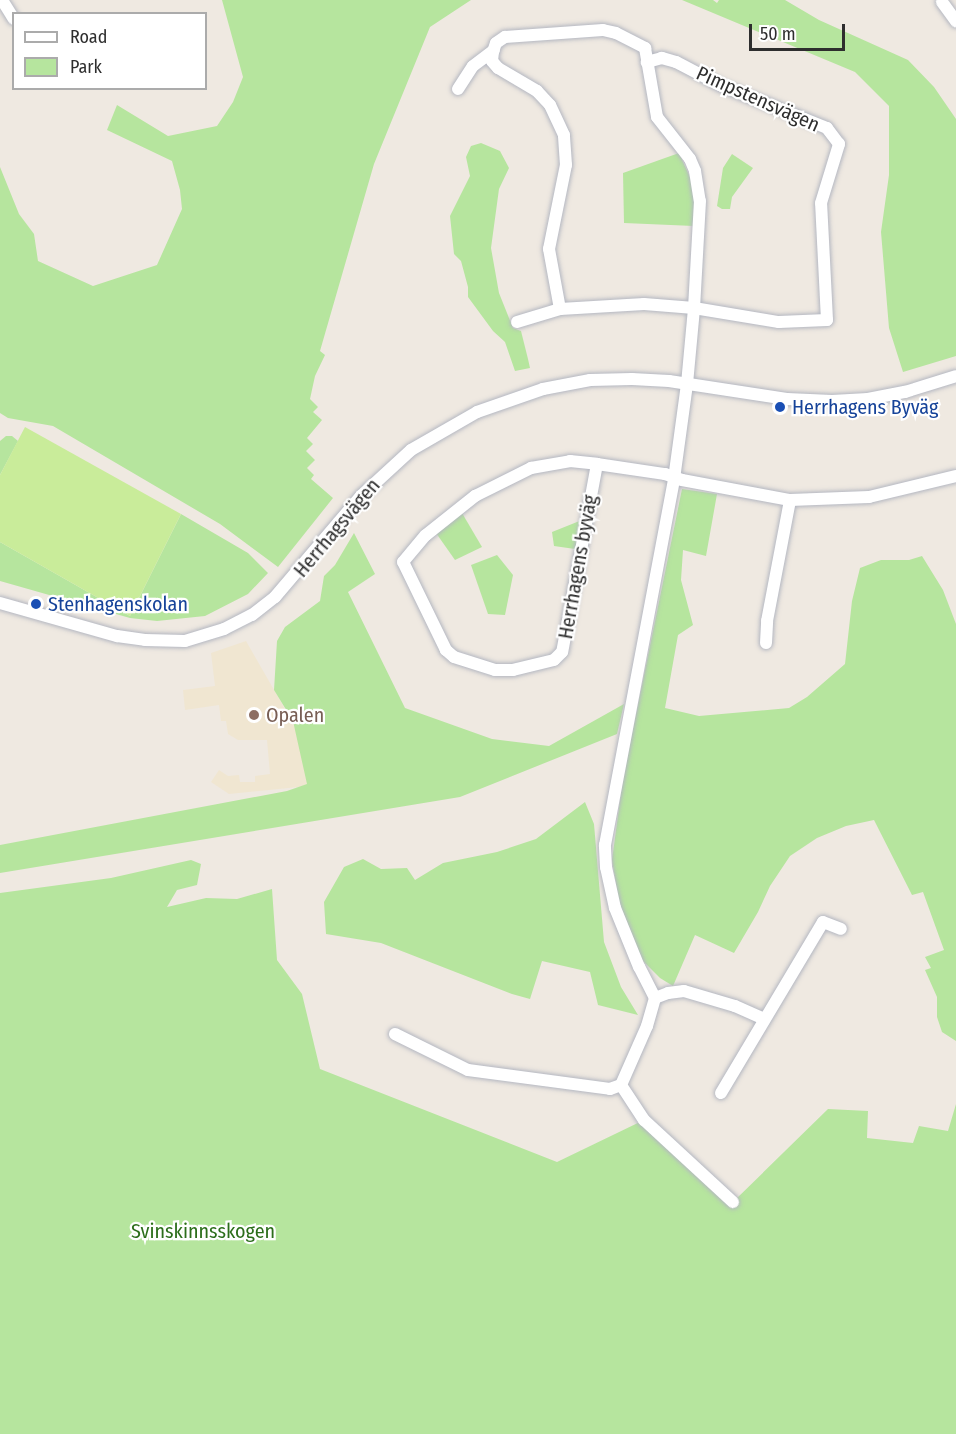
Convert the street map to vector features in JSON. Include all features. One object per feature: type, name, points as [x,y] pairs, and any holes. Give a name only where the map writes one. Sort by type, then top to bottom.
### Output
[{"type":"street","points":[[2,0],[12,16]]},
{"type":"street","points":[[940,0],[956,21]]},
{"type":"street","points":[[560,309],[549,249],[566,165],[564,135],[550,105],[537,91],[498,68],[492,61],[496,44],[505,37],[603,30],[616,33],[645,48],[657,117],[690,159],[699,183],[694,308],[687,384],[674,479],[605,845],[606,867],[615,908],[639,967],[655,998],[647,1026],[621,1084]]},
{"type":"street","points":[[458,89],[473,66],[494,50]]},
{"type":"street","name":"Pimpstensvägen","points":[[517,322],[560,309],[644,304],[694,308],[779,322],[828,320],[821,203],[838,144],[827,128],[722,86],[676,62],[663,58],[647,62]]},
{"type":"street","name":"Herrhagsvägen","points":[[0,603],[117,636],[172,642],[202,637],[252,615],[275,597],[292,581],[354,504],[384,472],[411,450],[477,412],[543,389],[590,380],[632,379],[687,384],[786,399],[831,401],[868,399],[904,392],[956,376]]},
{"type":"street","name":"Herrhagens byväg","points":[[597,464],[562,652],[554,660],[513,670],[495,670],[454,657],[446,650],[403,562],[426,535],[452,513],[475,496],[504,480],[550,464],[570,461],[597,464],[665,474],[674,479],[790,500],[869,497],[956,476]]},
{"type":"street","points":[[766,643],[767,621],[790,500]]},
{"type":"street","points":[[721,1093],[823,922],[841,929]]},
{"type":"street","points":[[655,998],[668,993],[684,992],[735,1006],[764,1019]]},
{"type":"street","points":[[395,1034],[454,1065],[485,1074],[599,1090],[621,1084]]},
{"type":"street","points":[[621,1084],[644,1120],[733,1202]]},
{"type":"shaded area","name":"Opalen","points":[[246,641],[328,784],[229,794],[211,782],[219,770],[228,776],[239,775],[240,782],[255,782],[255,776],[270,774],[267,740],[238,740],[228,734],[226,721],[221,721],[219,705],[185,710],[183,690],[215,686],[211,653]]},
{"type":"green space","points":[[222,0],[471,0],[430,27],[374,164],[320,351],[325,355],[315,376],[310,399],[318,407],[313,412],[322,420],[307,438],[313,444],[306,451],[315,460],[307,468],[314,475],[311,479],[333,498],[278,567],[220,524],[53,426],[8,418],[0,413],[0,167],[19,214],[34,234],[38,261],[93,286],[157,265],[182,209],[180,190],[172,161],[107,130],[117,105],[168,136],[217,126],[233,102],[243,77]]},
{"type":"green space","points":[[682,0],[713,0],[717,3],[719,0],[785,0],[819,20],[908,60],[934,87],[956,119],[956,356],[903,372],[889,328],[881,232],[889,175],[889,106],[855,72]]},
{"type":"green space","points":[[481,143],[500,151],[509,168],[499,189],[491,248],[499,293],[513,328],[521,331],[530,368],[515,371],[505,342],[493,331],[468,297],[468,287],[461,261],[454,254],[450,216],[470,176],[466,157],[471,146]]},
{"type":"green space","points":[[679,153],[694,186],[694,226],[624,223],[623,173]]},
{"type":"green space","points":[[732,154],[753,168],[732,197],[730,209],[722,209],[717,206],[723,168]]},
{"type":"green space","points":[[25,427],[181,514],[130,616],[0,542],[0,475]]},
{"type":"green space","points":[[6,436],[12,436],[18,441],[0,475],[0,441]]},
{"type":"green space","points":[[682,489],[717,494],[706,556],[683,550],[681,580],[693,625],[678,635],[665,708],[699,716],[789,708],[807,697],[845,664],[852,601],[860,568],[881,560],[909,560],[922,556],[943,590],[956,624],[956,1041],[942,1032],[937,1017],[937,997],[925,970],[931,968],[925,957],[944,950],[923,892],[912,895],[874,820],[846,826],[817,838],[790,856],[770,886],[734,953],[695,935],[673,986],[660,978],[640,958],[619,902],[612,860],[623,778]]},
{"type":"green space","points":[[462,513],[482,547],[455,560],[436,533]]},
{"type":"green space","points":[[181,514],[248,553],[268,573],[248,594],[205,616],[157,621],[130,618],[0,581],[0,542],[130,616]]},
{"type":"green space","points":[[582,520],[575,549],[554,546],[552,532]]},
{"type":"green space","points":[[354,533],[375,574],[348,592],[405,708],[492,739],[549,746],[624,704],[617,734],[460,797],[0,873],[0,845],[287,791],[307,784],[293,721],[274,690],[277,641],[285,627],[320,601],[324,576],[335,565]]},
{"type":"green space","points":[[497,555],[513,575],[505,615],[488,614],[471,565]]},
{"type":"green space","points":[[585,802],[594,824],[604,942],[621,987],[638,1015],[598,1005],[590,972],[542,961],[530,999],[381,943],[326,934],[324,902],[344,867],[363,859],[381,869],[407,868],[415,880],[443,863],[497,852],[536,839]]},
{"type":"green space","name":"Svinskinnsskogen","points":[[191,860],[201,864],[197,885],[177,890],[167,907],[206,898],[237,899],[272,889],[277,960],[302,994],[320,1069],[557,1162],[644,1120],[733,1202],[828,1109],[868,1111],[867,1138],[913,1143],[919,1126],[948,1131],[956,1104],[956,1434],[0,1434],[0,893],[111,878]]},
{"type":"place","name":"Herrhagens Byväg","points":[[780,407]]},
{"type":"place","name":"Stenhagenskolan","points":[[36,604]]},
{"type":"place","name":"Opalen","points":[[254,715]]}]
